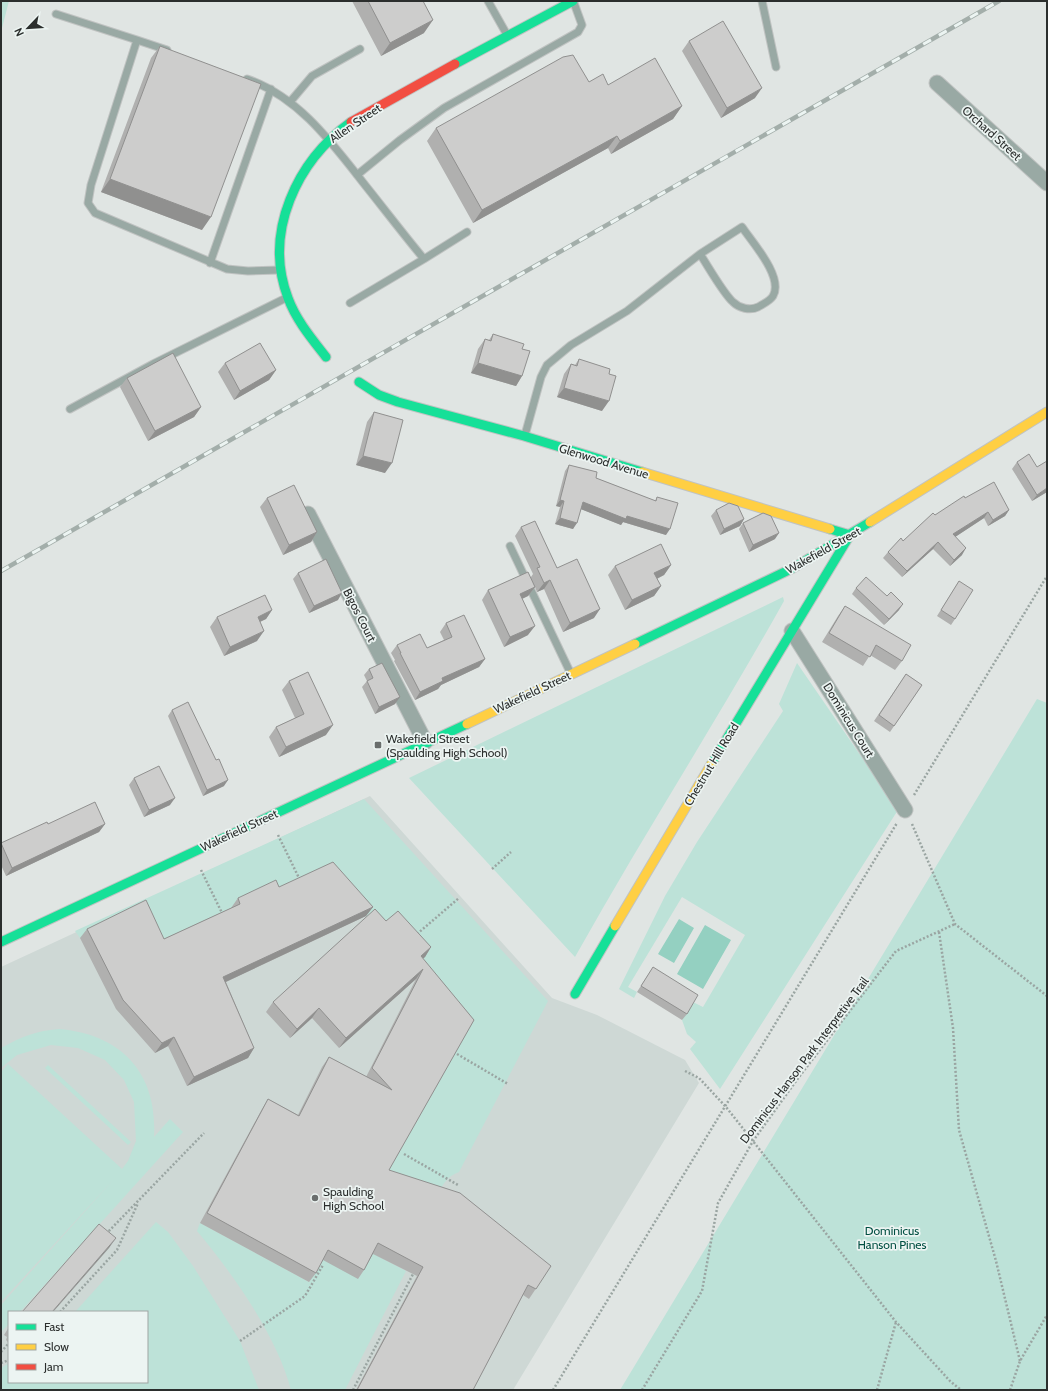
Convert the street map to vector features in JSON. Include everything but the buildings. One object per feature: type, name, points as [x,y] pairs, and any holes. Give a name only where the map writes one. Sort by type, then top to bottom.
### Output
[{"type":"street","name":"Allen Street","points":[[326,357],[308,335],[288,297],[281,270],[280,251],[286,209],[303,172],[314,155],[329,139],[362,116],[508,34],[573,1]]},
{"type":"street","name":"Orchard Street","points":[[937,83],[1047,182]]},
{"type":"street","name":"Glenwood Avenue","points":[[359,382],[379,395],[398,402],[524,436],[850,535]]},
{"type":"street","name":"Wakefield Street","points":[[1,942],[780,574],[850,535],[1047,412]]},
{"type":"street","name":"Bigos Court","points":[[301,501],[425,742]]},
{"type":"street","name":"Chestnut Hill Road","points":[[575,994],[659,850],[850,535]]},
{"type":"street","name":"Dominicus Court","points":[[792,631],[905,810]]},
{"type":"lane","points":[[488,1],[508,34]]},
{"type":"lane","points":[[357,175],[400,140],[444,108],[578,32],[582,25],[573,1]]},
{"type":"lane","points":[[762,1],[776,67]]},
{"type":"lane","points":[[56,14],[175,53]]},
{"type":"lane","points":[[137,40],[91,185],[88,203],[95,214],[227,269],[248,271],[281,270]]},
{"type":"lane","points":[[290,102],[312,76],[360,49]]},
{"type":"lane","points":[[242,77],[271,89],[290,102],[329,139],[424,259]]},
{"type":"lane","points":[[210,263],[271,89]]},
{"type":"lane","points":[[524,436],[540,377],[547,365],[571,345],[627,311],[700,254],[742,227],[773,273],[775,287],[773,296],[765,303],[755,308],[743,308],[732,302],[700,254]]},
{"type":"lane","points":[[350,303],[467,232]]},
{"type":"lane","points":[[70,409],[153,364],[288,297]]},
{"type":"lane","points":[[510,546],[571,674]]},
{"type":"path","points":[[553,1390],[1047,576]]},
{"type":"path","points":[[905,810],[955,924],[1047,996]]},
{"type":"path","points":[[278,835],[299,878]]},
{"type":"path","points":[[492,869],[511,852]]},
{"type":"path","points":[[201,870],[223,916]]},
{"type":"path","points":[[412,938],[459,898]]},
{"type":"path","name":"Dominicus Hanson Park Interpretive Trail","points":[[642,1390],[702,1291],[718,1203],[753,1141],[799,1077],[896,951],[955,924]]},
{"type":"path","points":[[939,932],[953,1028],[959,1130],[996,1262],[1020,1361]]},
{"type":"path","points":[[457,1054],[508,1084]]},
{"type":"path","points":[[685,1071],[699,1078],[726,1107],[842,1250],[896,1322],[950,1381],[961,1390]]},
{"type":"path","points":[[103,1237],[204,1132]]},
{"type":"path","points":[[404,1154],[458,1185]]},
{"type":"path","points":[[61,1311],[117,1250],[139,1200]]},
{"type":"path","points":[[240,1341],[305,1296],[324,1265]]},
{"type":"path","points":[[353,1390],[413,1274]]},
{"type":"path","points":[[1010,1390],[1020,1361],[1047,1315]]},
{"type":"path","points":[[877,1390],[896,1322]]},
{"type":"path","points":[[1,1352],[8,1344]]},
{"type":"shaded area","name":"Spaulding High School","points":[[370,796],[552,998],[597,1015],[685,1060],[699,1083],[513,1390],[1,1390],[1,967]]},
{"type":"shaded area","points":[[679,919],[694,928],[674,963],[658,954]]},
{"type":"shaded area","points":[[705,925],[731,940],[703,989],[677,974]]},
{"type":"green space","points":[[1,1],[9,1],[1,32]]},
{"type":"green space","points":[[783,597],[784,601],[759,646],[626,868],[575,957],[409,778]]},
{"type":"green space","points":[[797,663],[898,810],[720,1089],[690,1049],[696,1042],[687,1034],[682,1020],[693,1002],[703,1007],[745,935],[682,897],[628,987],[637,992],[634,998],[619,989],[665,896],[697,842],[783,711],[779,704]]},
{"type":"green space","name":"Dominicus Hanson Pines","points":[[1037,699],[1047,703],[1047,1390],[620,1390]]},
{"type":"green space","points":[[364,799],[548,1001],[459,1172],[451,1176],[445,1182],[437,1197],[383,1180],[467,1030],[414,966],[424,957],[379,931],[326,872],[157,949],[80,938],[75,931]]},
{"type":"green space","points":[[59,1029],[81,1032],[101,1039],[117,1048],[131,1061],[142,1076],[150,1094],[154,1114],[154,1137],[170,1119],[183,1132],[21,1311],[8,1311],[8,1325],[1,1332],[1,1305],[115,1178],[1,1302],[1,1072],[8,1064],[122,1169],[128,1161],[136,1141],[134,1102],[124,1080],[105,1060],[78,1048],[51,1045],[17,1055],[1,1068],[1,1048],[17,1040],[43,1031]]},
{"type":"green space","points":[[48,1065],[131,1142],[128,1145],[45,1068]]},
{"type":"green space","points":[[156,1222],[168,1232],[193,1266],[240,1341],[259,1390],[1,1390],[1,1368],[8,1364],[8,1383],[148,1383],[148,1311],[76,1311]]},
{"type":"green space","points":[[200,1223],[309,1282],[322,1260],[372,1253],[406,1271],[345,1390],[291,1390],[284,1369],[265,1327],[225,1266],[197,1231]]},
{"type":"railway","points":[[1,571],[999,1]]},
{"type":"traffic: fast","points":[[455,64],[573,1]]},
{"type":"traffic: fast","points":[[326,357],[305,329],[291,306],[281,273],[280,248],[283,224],[290,200],[301,177],[315,157],[332,138],[351,122]]},
{"type":"traffic: fast","points":[[359,382],[379,395],[398,402],[524,436],[642,472]]},
{"type":"traffic: fast","points":[[635,644],[793,568],[870,522]]},
{"type":"traffic: fast","points":[[712,763],[850,535],[830,529]]},
{"type":"traffic: fast","points":[[1,942],[467,724]]},
{"type":"traffic: fast","points":[[575,994],[615,926]]},
{"type":"traffic: slow","points":[[870,522],[1047,412]]},
{"type":"traffic: slow","points":[[642,472],[830,529]]},
{"type":"traffic: slow","points":[[467,724],[635,644]]},
{"type":"traffic: slow","points":[[615,926],[712,763]]},
{"type":"traffic: jam","points":[[351,122],[455,64]]},
{"type":"place","name":"Wakefield Street (Spaulding High School)","points":[[378,745]]},
{"type":"place","name":"Spaulding High School","points":[[315,1198]]}]
